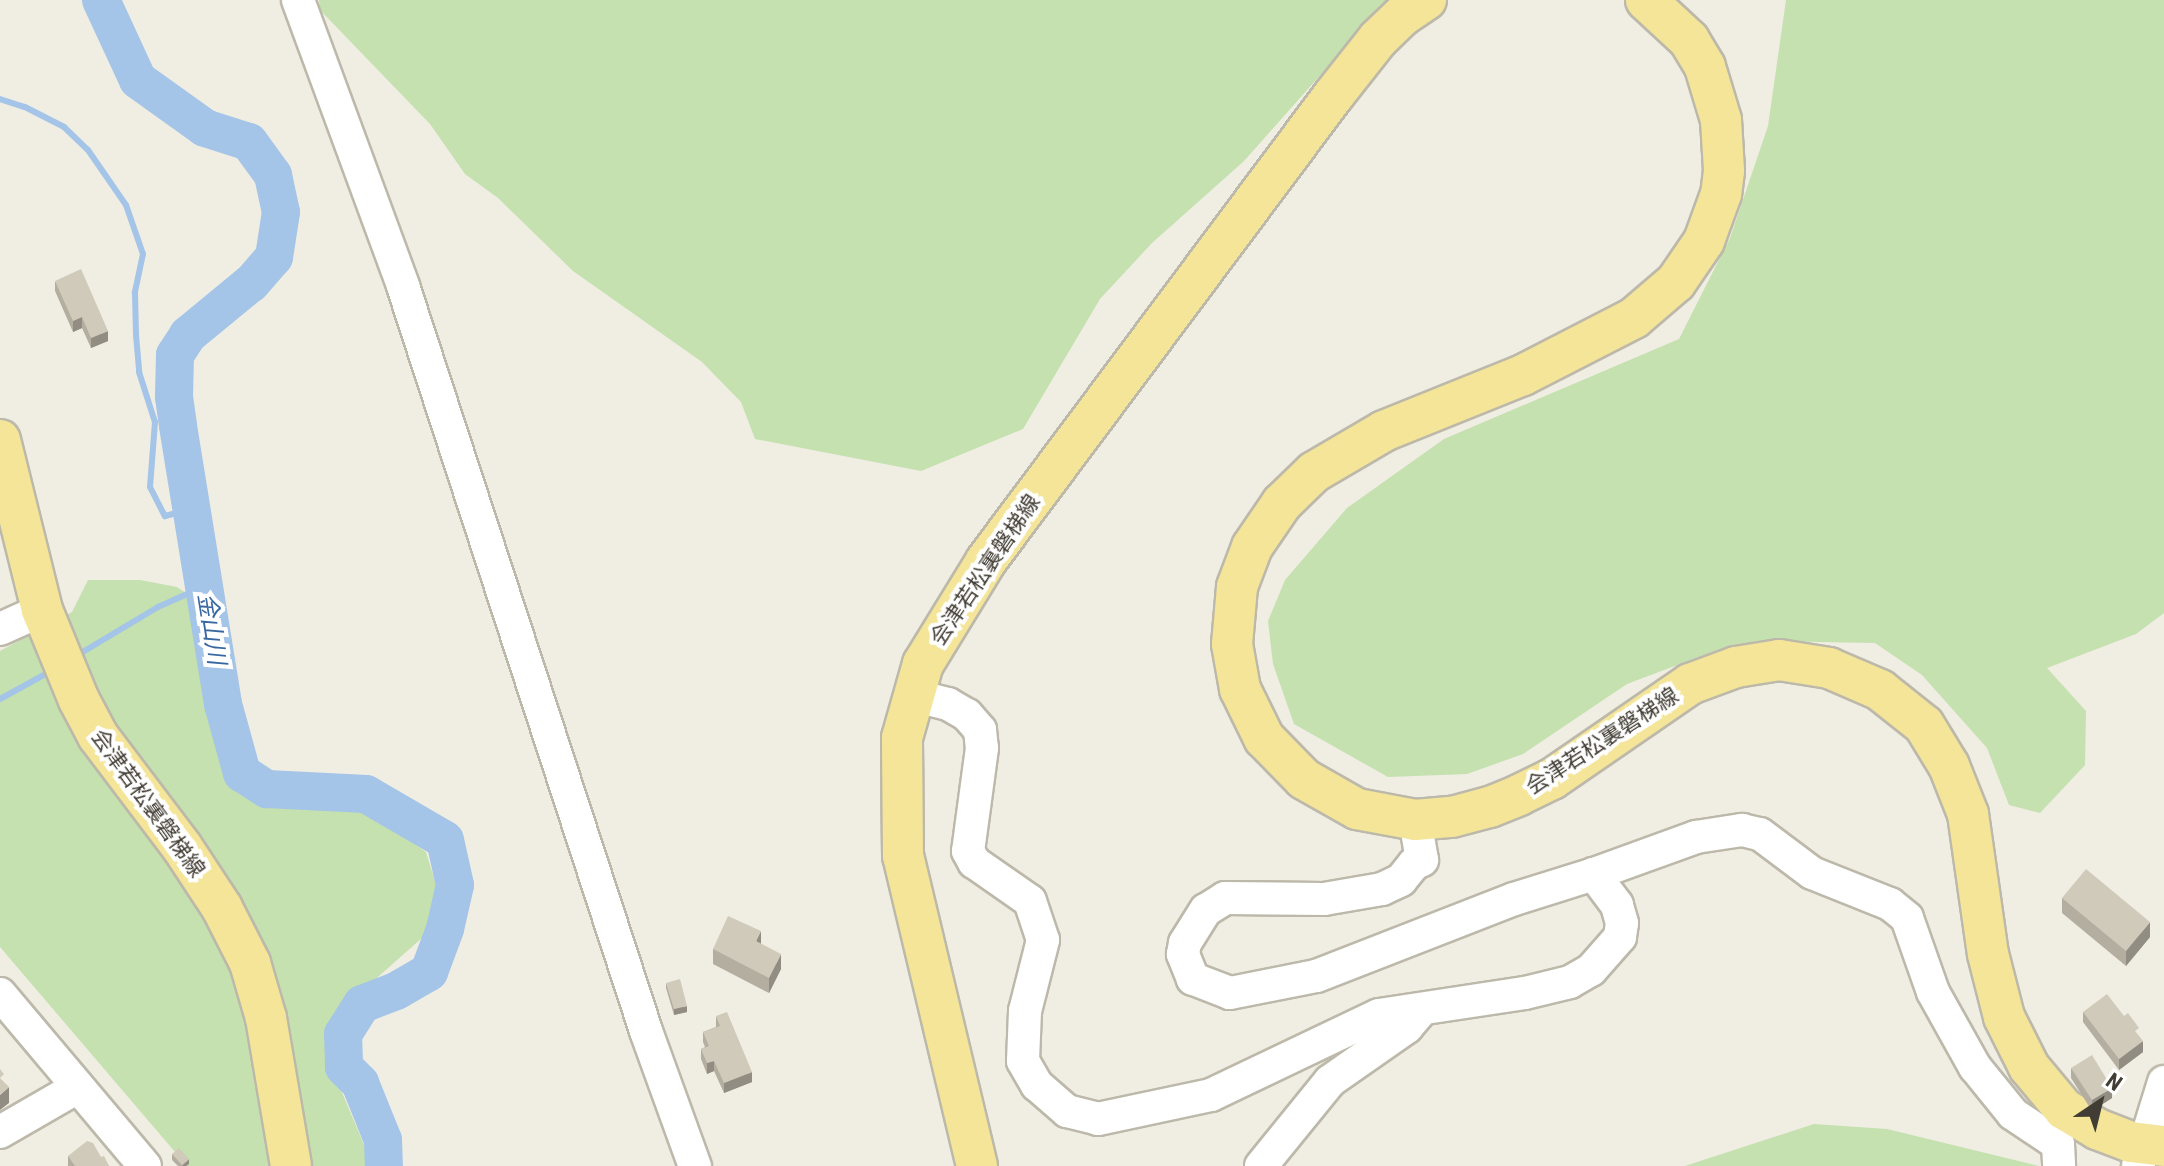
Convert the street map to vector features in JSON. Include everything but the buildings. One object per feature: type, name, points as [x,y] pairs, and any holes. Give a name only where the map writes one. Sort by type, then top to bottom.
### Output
[{"type":"main road","name":"会津若松裏磐梯線","points":[[977,1166],[903,856],[900,770],[902,738],[912,695],[941,630],[986,561],[1333,96],[1378,39],[1402,16],[1426,0]]},
{"type":"main road","name":"会津若松裏磐梯線","points":[[1646,0],[1689,40],[1714,88],[1721,120],[1724,171],[1721,194],[1704,241],[1676,282],[1634,318],[1523,375],[1384,431],[1314,472],[1282,503],[1252,547],[1237,587],[1232,644],[1240,689],[1264,738],[1304,779],[1329,796],[1357,809],[1415,820],[1490,807],[1519,795],[1552,779],[1690,684],[1736,667],[1779,660],[1829,668],[1880,690],[1924,725],[1949,766],[1968,814],[1988,954],[2004,1017],[2029,1067],[2064,1109],[2097,1129],[2150,1152]]},
{"type":"main road","name":"会津若松裏磐梯線","points":[[0,440],[42,610],[60,660],[98,736],[182,847],[222,908],[250,963],[266,1018],[291,1166]]},
{"type":"street","points":[[298,0],[403,286],[646,1031],[695,1166]]},
{"type":"street","points":[[0,629],[42,610]]},
{"type":"street","points":[[912,695],[948,704],[967,715],[980,730],[982,748],[968,851],[974,862],[1030,901],[1043,940],[1025,1011],[1023,1061],[1037,1085],[1067,1111],[1098,1119],[1211,1095],[1379,1015],[1525,993],[1570,982],[1591,970],[1611,951],[1620,937],[1622,923],[1617,905],[1594,874]]},
{"type":"street","points":[[1415,820],[1422,860],[1414,864],[1401,880],[1382,889],[1324,899],[1225,898],[1206,910],[1185,943],[1183,954],[1193,979],[1221,993],[1230,993],[1316,976],[1514,899],[1696,837],[1742,830],[1760,834],[1812,873],[1890,904],[1907,918],[1933,992],[1975,1067],[2013,1114],[2058,1144],[2059,1166]]},
{"type":"street","points":[[0,994],[145,1166]]},
{"type":"street","points":[[1261,1166],[1330,1081],[1407,1027],[1422,1009]]},
{"type":"street","points":[[2150,1152],[2164,1082]]},
{"type":"street","points":[[0,1132],[78,1087]]},
{"type":"green space","points":[[319,0],[1387,0],[1244,161],[1152,243],[1100,299],[1023,429],[921,471],[755,439],[741,402],[702,362],[573,271],[498,198],[465,174],[430,124],[320,10]]},
{"type":"green space","points":[[1786,0],[2164,0],[2164,613],[2136,634],[2047,668],[2086,711],[2085,765],[2040,813],[2009,805],[1987,748],[1922,675],[1875,643],[1759,641],[1717,650],[1627,684],[1523,754],[1467,774],[1388,777],[1294,724],[1273,664],[1268,621],[1285,580],[1347,508],[1444,439],[1679,339],[1730,238],[1768,126]]},
{"type":"green space","points":[[88,580],[140,580],[177,587],[197,600],[208,635],[221,736],[255,786],[287,804],[339,799],[357,803],[392,817],[404,836],[426,852],[437,888],[431,919],[423,937],[370,984],[337,1027],[338,1083],[373,1166],[187,1166],[0,947],[0,651],[72,612]]},
{"type":"green space","points":[[1814,1124],[1887,1129],[2039,1166],[1685,1166]]},
{"type":"waterway","name":"金山川","points":[[101,0],[138,80],[205,128],[249,142],[273,175],[281,212],[274,257],[251,283],[188,335],[175,355],[174,397],[178,426],[223,704],[242,773],[267,789],[366,794],[445,840],[455,885],[445,929],[429,972],[396,991],[362,1004],[343,1034],[344,1067],[360,1083],[383,1140],[384,1166]]},
{"type":"waterway","points":[[0,99],[25,107],[64,127],[88,150],[126,205],[143,254],[135,293],[136,335],[139,372],[155,422],[150,487],[165,516],[194,508]]},
{"type":"waterway","points":[[76,656],[158,607],[205,586]]},
{"type":"waterway","points":[[0,699],[53,670]]}]
